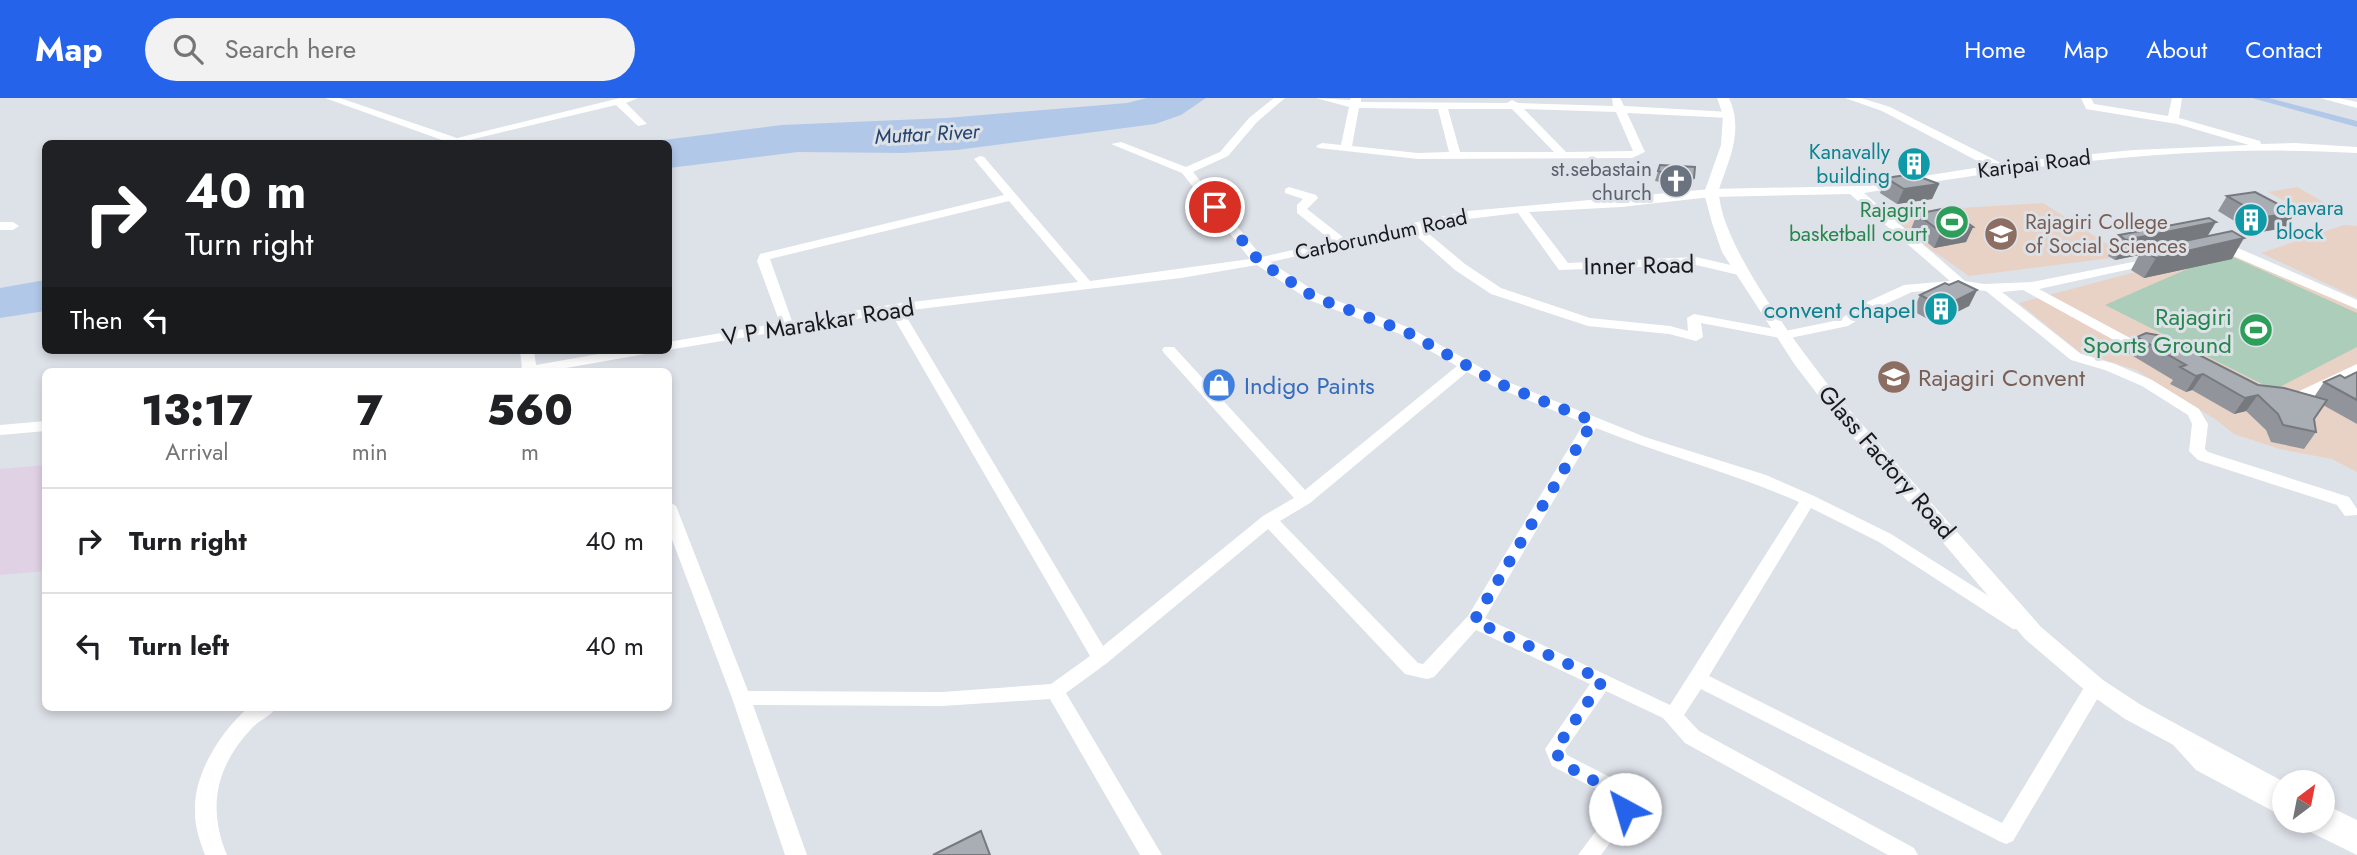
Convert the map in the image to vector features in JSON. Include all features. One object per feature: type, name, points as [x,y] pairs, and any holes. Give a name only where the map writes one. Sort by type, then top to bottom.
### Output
[{"type":"main road","points":[[1711,193],[1728,145],[1727,106]]},
{"type":"main road","name":"Glass Factory Road","points":[[1711,193],[1730,252],[1831,400],[2033,633],[2095,686],[2133,712],[2272,788]]},
{"type":"main road","points":[[2335,820],[2357,831]]},
{"type":"street","points":[[330,98],[453,140]]},
{"type":"street","points":[[460,140],[633,98]]},
{"type":"street","points":[[1186,171],[1224,154],[1253,120],[1280,98]]},
{"type":"street","points":[[1321,98],[1442,105],[1511,102],[1727,106]]},
{"type":"street","points":[[1850,98],[1886,108],[1999,167]]},
{"type":"street","points":[[2086,98],[2090,107],[2173,120],[2225,132],[2265,146]]},
{"type":"street","points":[[2173,120],[2177,98]]},
{"type":"street","points":[[2325,98],[2357,105]]},
{"type":"street","points":[[1346,149],[1354,101]]},
{"type":"street","points":[[619,102],[642,124]]},
{"type":"street","points":[[1511,102],[1562,154]]},
{"type":"street","points":[[1322,146],[1418,156],[1632,155],[1639,152],[1618,103]]},
{"type":"street","points":[[1442,105],[1455,156]]},
{"type":"street","points":[[1116,144],[1186,171],[1259,261],[1314,297],[1405,331],[1498,383],[1640,440],[1760,479],[1808,500],[1885,538],[2033,633]]},
{"type":"street","name":"Karipai Road","points":[[1711,193],[1854,191],[1999,167],[2133,153],[2265,146],[2357,150]]},
{"type":"street","points":[[980,159],[1084,283]]},
{"type":"street","points":[[1289,191],[1312,198],[1301,210],[1341,242]]},
{"type":"street","points":[[1854,191],[1961,284]]},
{"type":"street","name":"Carborundum Road","points":[[968,299],[1084,283],[1181,274],[1259,261],[1468,215],[1711,193]]},
{"type":"street","points":[[787,326],[763,261],[765,257],[1012,197]]},
{"type":"street","name":"Inner Road","points":[[1521,209],[1564,267],[1696,261],[1744,271]]},
{"type":"street","points":[[1412,226],[1460,267],[1496,291],[1588,322],[1671,330],[1696,337],[1695,317],[1785,335],[1843,323],[1872,304],[1909,288],[1961,284],[1990,288],[2024,286],[2171,256]]},
{"type":"street","points":[[2197,251],[2222,245],[2357,305]]},
{"type":"street","points":[[2024,286],[2126,341],[2168,352]]},
{"type":"street","points":[[1990,288],[2076,358],[2110,367],[2147,383],[2194,412],[2200,424],[2197,451],[2203,456],[2343,501],[2351,512]]},
{"type":"street","name":"V P Marakkar Road","points":[[672,345],[895,308],[968,299]]},
{"type":"street","points":[[895,308],[1101,658]]},
{"type":"street","points":[[1169,351],[1304,499]]},
{"type":"street","points":[[541,368],[624,354]]},
{"type":"street","points":[[614,356],[619,368]]},
{"type":"street","points":[[741,698],[942,699],[1055,691],[1101,658],[1269,520],[1304,499],[1468,364]]},
{"type":"street","points":[[2269,399],[2293,400],[2357,368]]},
{"type":"street","points":[[1269,520],[1412,669],[1427,672],[1474,621],[1593,421]]},
{"type":"street","points":[[0,430],[42,426]]},
{"type":"street","points":[[1670,713],[1679,709],[1808,500]]},
{"type":"street","points":[[672,517],[741,698],[796,855]]},
{"type":"street","points":[[1474,621],[1670,713],[1692,737],[1907,855]]},
{"type":"street","points":[[1589,855],[1625,809],[1625,802],[1622,793],[1559,760],[1555,750],[1603,680]]},
{"type":"street","points":[[1697,680],[2006,835],[2095,686]]},
{"type":"street","points":[[1055,691],[1151,855]]},
{"type":"street","points":[[216,855],[207,833],[205,800],[232,737],[248,718],[260,711]]},
{"type":"street","points":[[2186,743],[2203,764],[2272,801]]},
{"type":"street","points":[[2330,833],[2357,847]]},
{"type":"shaded area","points":[[2297,187],[2336,209],[2307,213],[2268,192]]},
{"type":"shaded area","name":"Rajagiri College of Social Sciences","points":[[2043,203],[2126,256],[1969,276],[1879,213]]},
{"type":"shaded area","points":[[2344,225],[2357,226],[2357,298],[2261,253]]},
{"type":"shaded area","points":[[2222,249],[2357,308],[2357,472],[2332,459],[2280,449],[2234,434],[2215,419],[2136,370],[2079,352],[2019,303]]},
{"type":"shaded area","points":[[42,465],[42,571],[0,575],[0,469]]},
{"type":"green space","name":"Rajagiri Sports Ground","points":[[2224,253],[2357,313],[2357,347],[2274,390],[2105,305]]},
{"type":"water","name":"Muttar River","points":[[1147,98],[1206,98],[1181,115],[1155,124],[957,150],[903,153],[798,152],[672,168],[672,140],[664,140],[782,125],[946,118],[1127,103]]},
{"type":"water","points":[[42,281],[42,311],[0,318],[0,288]]},
{"type":"building","points":[[1660,165],[1695,167],[1694,178],[1681,177],[1665,181],[1662,172],[1658,171]]},
{"type":"building","points":[[1912,174],[1939,184],[1904,189],[1886,178]]},
{"type":"building","points":[[2255,192],[2295,213],[2264,217],[2227,196]]},
{"type":"building","points":[[1946,208],[1973,227],[1941,232],[1917,214]]},
{"type":"building","points":[[2209,218],[2216,222],[2126,240],[2119,235]]},
{"type":"building","points":[[2232,231],[2244,238],[2156,258],[2142,250]]},
{"type":"building","points":[[1958,281],[1977,290],[1943,307],[1920,295],[1945,283],[1949,285]]},
{"type":"building","points":[[2146,333],[2162,336],[2258,385],[2284,388],[2327,400],[2314,419],[2316,432],[2283,425],[2278,414],[2258,395],[2245,398],[2203,374],[2196,376],[2180,367],[2186,365],[2137,337]]},
{"type":"building","points":[[2357,372],[2357,400],[2324,382],[2340,375],[2345,378]]},
{"type":"building","points":[[981,831],[990,855],[933,855]]},
{"type":"waterway","points":[[2257,98],[2357,124]]},
{"type":"place","name":"Kanavally building","points":[[1914,164]]},
{"type":"place","name":"st.sebastain church","points":[[1676,181]]},
{"type":"place","name":"chavara block","points":[[2251,220]]},
{"type":"place","name":"Rajagiri basketball court","points":[[1952,222]]},
{"type":"place","name":"Rajagiri College of Social Sciences","points":[[2001,234]]},
{"type":"place","name":"convent chapel","points":[[1941,309]]},
{"type":"place","name":"Rajagiri Sports Ground","points":[[2256,330]]},
{"type":"place","name":"Rajagiri Convent","points":[[1894,377]]},
{"type":"place","name":"Indigo Paints","points":[[1219,385]]},
{"type":"route","points":[[1215,207],[1259,261],[1314,297],[1405,331],[1498,383],[1593,421],[1474,621],[1603,680],[1555,750],[1559,760],[1622,793],[1625,809]]}]
